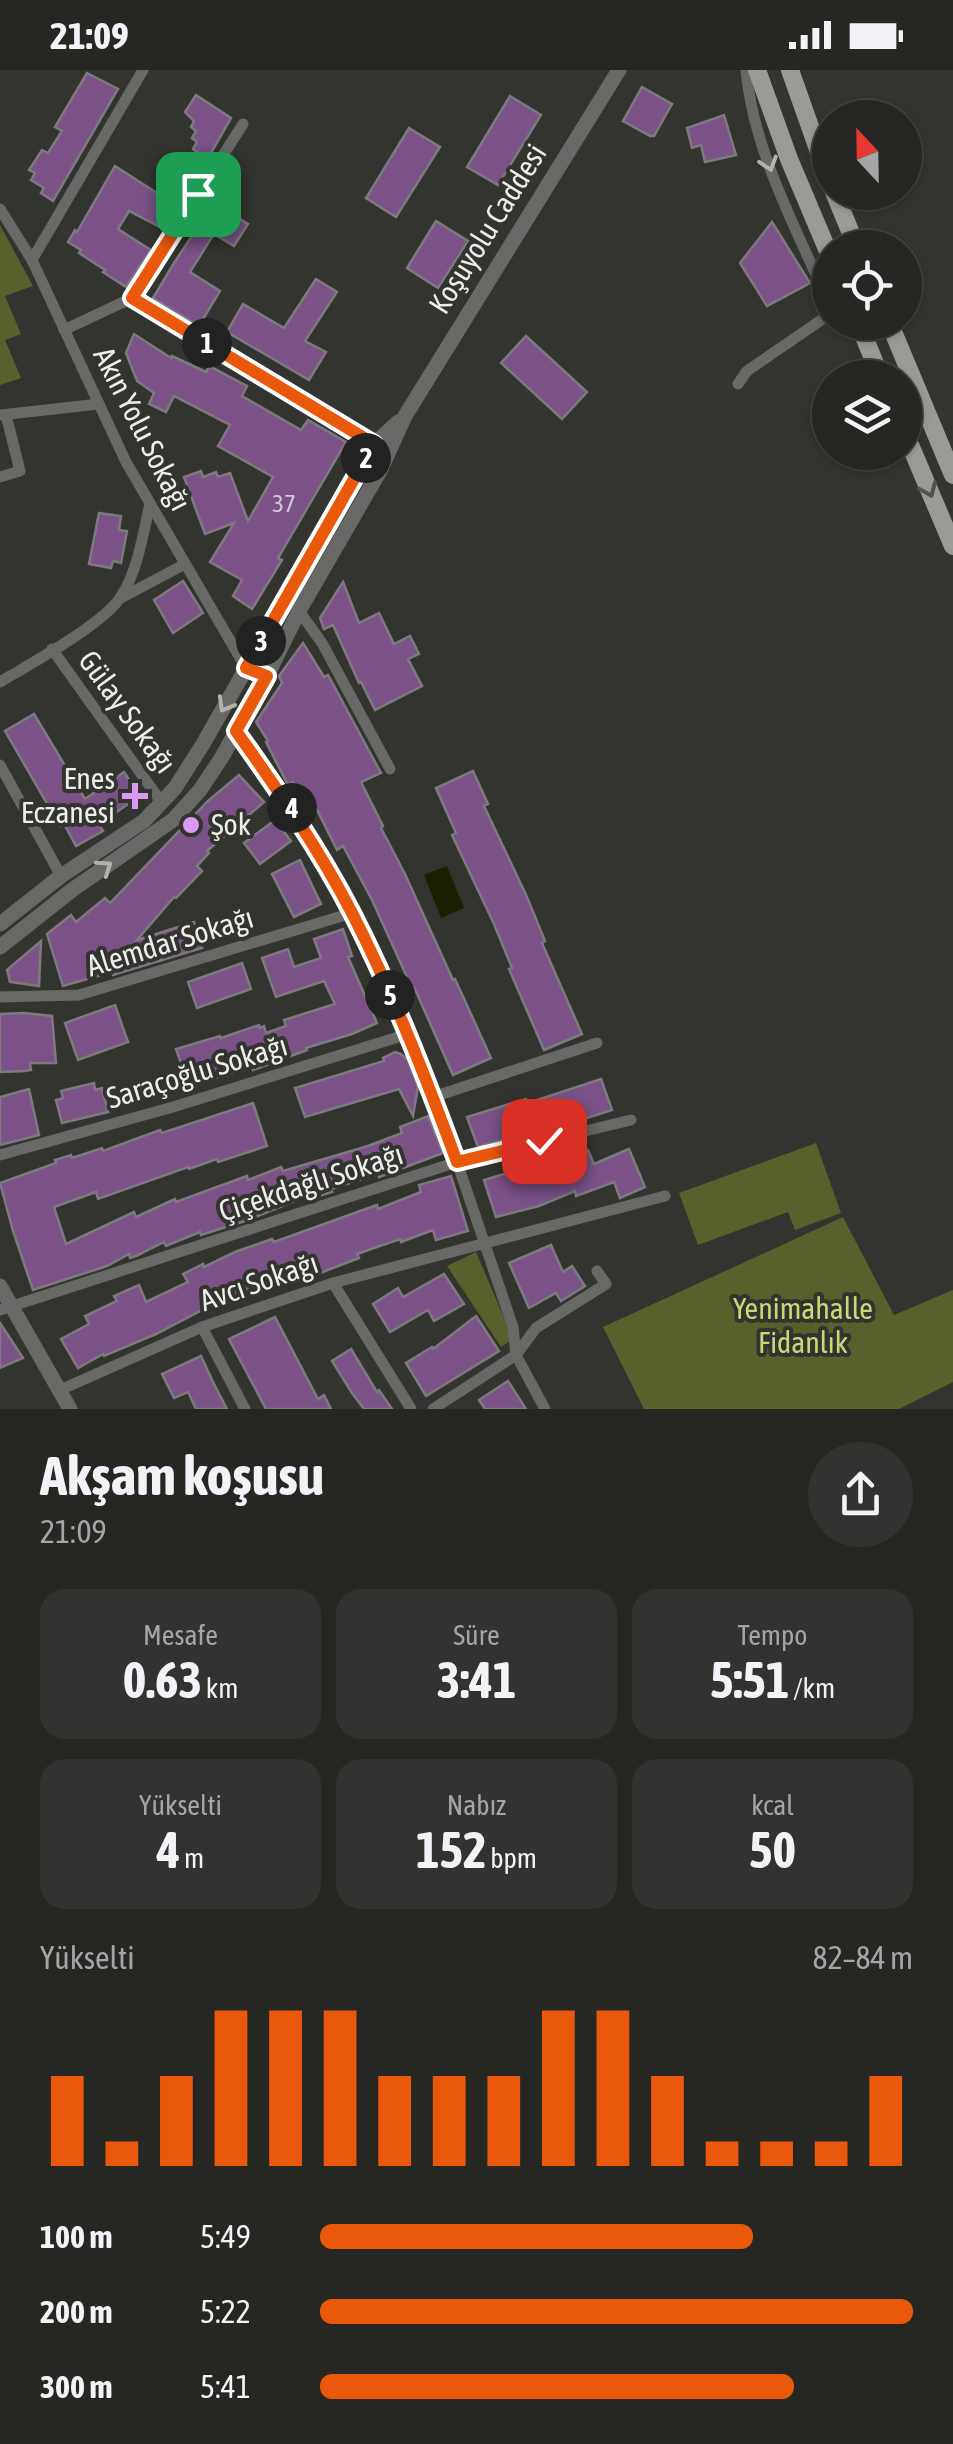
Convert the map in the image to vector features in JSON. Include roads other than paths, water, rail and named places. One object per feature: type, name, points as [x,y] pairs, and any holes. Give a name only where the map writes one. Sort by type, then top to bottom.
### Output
[{"type":"main road","points":[[757,70],[819,230]]},
{"type":"main road","points":[[790,70],[812,133]]},
{"type":"main road","points":[[897,340],[953,475]]},
{"type":"main road","points":[[921,470],[953,546]]},
{"type":"street","points":[[32,260],[143,70]]},
{"type":"street","name":"Koşuyolu Caddesi","points":[[0,947],[72,890],[173,820],[200,790],[381,469],[405,416],[619,70]]},
{"type":"street","points":[[746,70],[749,102],[772,175],[812,266]]},
{"type":"street","points":[[64,330],[132,298],[243,124]]},
{"type":"street","name":"Akın Yolu Sokağı","points":[[0,209],[32,260],[126,462],[246,668]]},
{"type":"street","points":[[132,298],[374,444]]},
{"type":"street","points":[[738,384],[747,371],[812,326]]},
{"type":"street","points":[[0,477],[20,472],[3,415],[99,404]]},
{"type":"street","name":"Koşuyolu Caddesi","points":[[0,924],[61,876],[144,821],[175,788],[374,444],[405,416]]},
{"type":"street","points":[[122,598],[150,504]]},
{"type":"street","points":[[0,682],[102,618],[122,598],[185,564]]},
{"type":"street","points":[[299,611],[322,642],[390,769]]},
{"type":"street","name":"Gülay Sokağı","points":[[52,650],[162,803]]},
{"type":"street","points":[[246,668],[267,676]]},
{"type":"street","points":[[236,731],[292,810],[352,913],[408,1034],[457,1162],[512,1327],[516,1355],[544,1409]]},
{"type":"street","points":[[0,765],[72,890]]},
{"type":"street","points":[[162,803],[173,820]]},
{"type":"street","name":"Alemdar Sokağı","points":[[0,997],[79,996],[352,913]]},
{"type":"street","name":"Saraçoğlu Sokağı","points":[[0,1154],[408,1034]]},
{"type":"street","points":[[433,1096],[597,1044]]},
{"type":"street","name":"Çiçekdağlı Sokağı","points":[[5,1308],[457,1162],[631,1120]]},
{"type":"street","name":"Avcı Sokağı","points":[[60,1390],[202,1327],[333,1283],[664,1196]]},
{"type":"street","points":[[434,1409],[516,1355],[536,1328],[606,1284],[597,1271]]},
{"type":"street","points":[[333,1283],[411,1409]]},
{"type":"street","points":[[0,1286],[5,1308],[70,1409]]},
{"type":"street","points":[[202,1327],[244,1409]]},
{"type":"street","points":[[454,1395],[464,1409]]},
{"type":"place","name":"Enes Eczanesi","points":[[135,796]]},
{"type":"place","name":"Şok","points":[[191,825]]},
{"type":"park label","name":"Yenimahalle Fidanlık","points":[[803,1326]]}]
